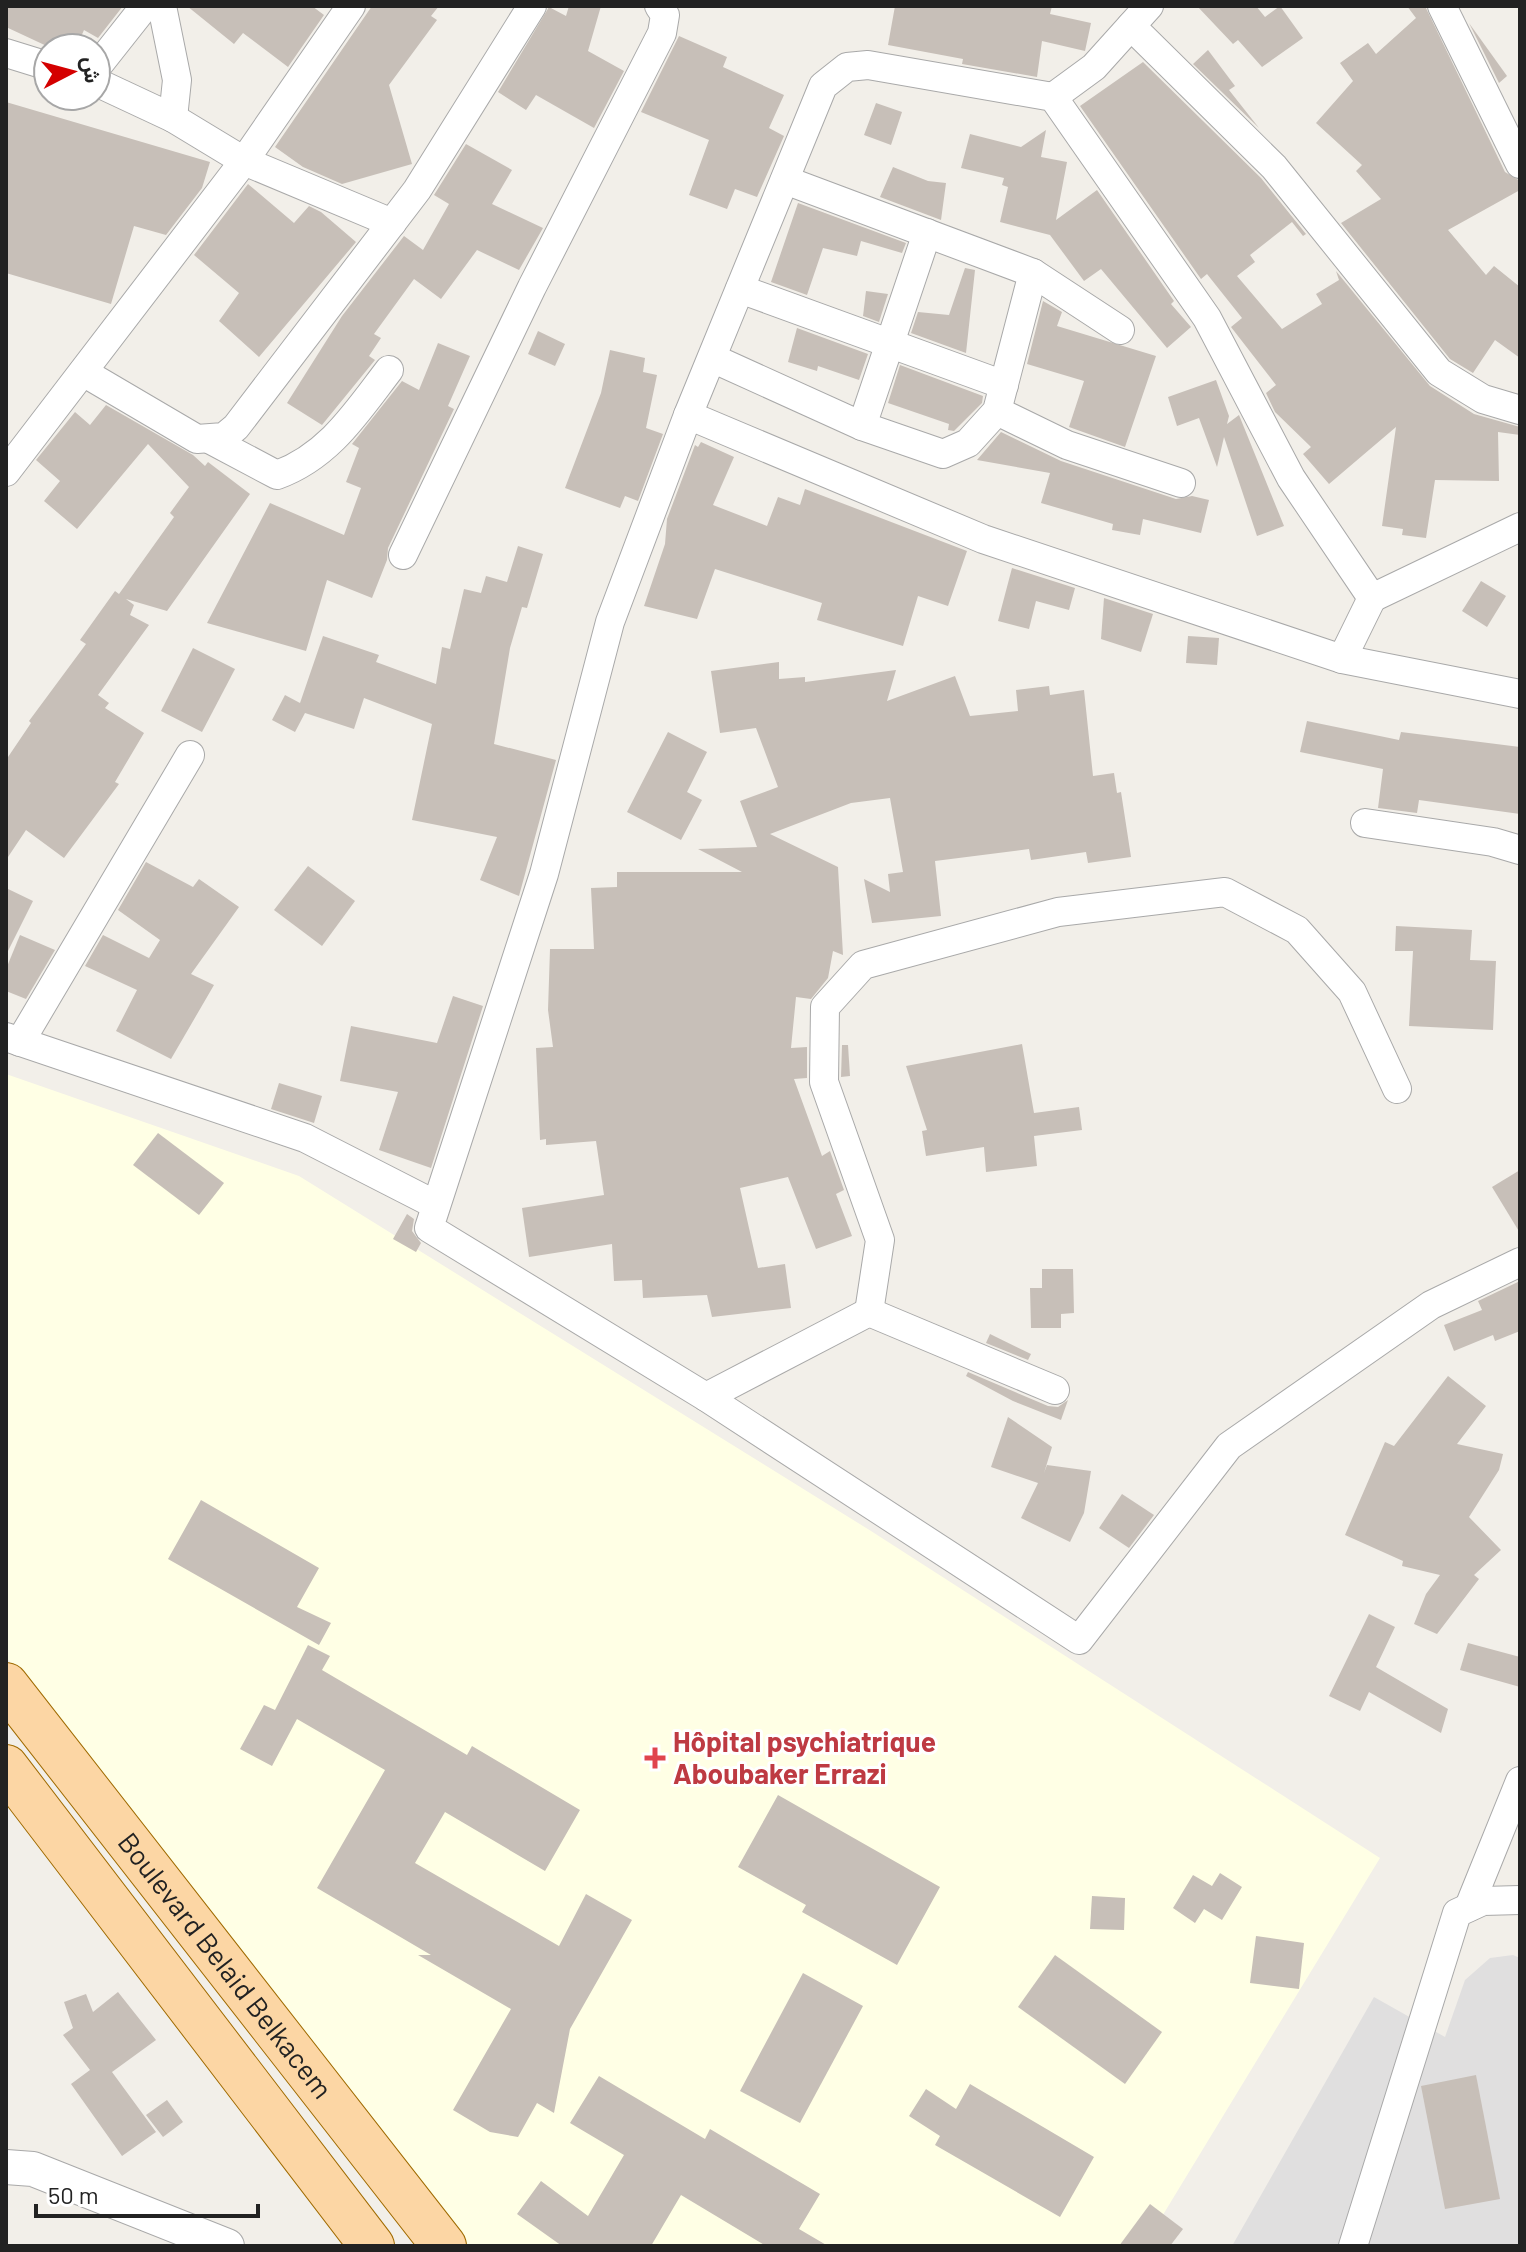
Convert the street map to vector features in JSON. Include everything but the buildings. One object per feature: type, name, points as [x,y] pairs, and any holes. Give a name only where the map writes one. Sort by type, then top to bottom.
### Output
[{"type":"main road","name":"Boulevard Belaid Belkacem","points":[[6,1685],[444,2246]]},
{"type":"main road","name":"Boulevard Belaid Belkacem","points":[[6,1767],[372,2246]]},
{"type":"street","points":[[112,48],[145,6]]},
{"type":"street","points":[[162,6],[177,80],[173,118]]},
{"type":"street","points":[[6,472],[244,161],[351,6]]},
{"type":"street","points":[[83,372],[197,439],[224,437],[236,427],[417,190],[532,6]]},
{"type":"street","points":[[403,555],[532,287],[662,33],[665,15],[659,6]]},
{"type":"street","points":[[1442,6],[1520,164]]},
{"type":"street","points":[[1053,97],[1094,67],[1140,16],[1274,167],[1439,372],[1483,399],[1520,410]]},
{"type":"street","points":[[6,53],[32,61]]},
{"type":"street","points":[[1372,598],[1291,478],[1207,318],[1053,97],[868,65],[847,67],[823,86],[688,415],[610,622],[544,874],[429,1228],[706,1397],[1079,1640],[1229,1446],[1431,1305],[1520,1262]]},
{"type":"street","points":[[112,89],[173,118],[244,161],[392,223]]},
{"type":"street","points":[[785,180],[1033,273],[1120,330]]},
{"type":"street","points":[[862,426],[927,233]]},
{"type":"street","points":[[712,358],[862,426],[943,454],[968,443],[1000,398],[1033,273]]},
{"type":"street","points":[[740,289],[889,344],[1000,398],[1067,445],[1181,483]]},
{"type":"street","points":[[211,440],[277,475],[299,467],[321,452],[348,424],[389,370]]},
{"type":"street","points":[[688,415],[983,539],[1342,659],[1520,694]]},
{"type":"street","points":[[1342,659],[1372,598],[1520,527]]},
{"type":"street","points":[[190,755],[13,1040],[305,1138],[436,1205]]},
{"type":"street","points":[[1365,823],[1493,842],[1520,850]]},
{"type":"street","points":[[869,1312],[880,1240],[824,1082],[825,1007],[863,965],[1058,912],[1225,892],[1297,930],[1343,981],[1352,992],[1397,1089]]},
{"type":"street","points":[[706,1397],[869,1312]]},
{"type":"street","points":[[869,1312],[1055,1390]]},
{"type":"street","points":[[1469,1907],[1520,1780]]},
{"type":"street","points":[[1353,2246],[1457,1913],[1483,1901],[1520,1900]]},
{"type":"street","points":[[6,2167],[33,2169],[227,2246]]},
{"type":"shaded area","name":"Hôpital psychiatrique Aboubaker Errazi","points":[[6,1074],[299,1176],[871,1531],[1380,1858],[1144,2246],[468,2246],[6,1657]]},
{"type":"shaded area","points":[[1513,1955],[1520,1958],[1520,2246],[1232,2246],[1374,1997],[1445,2037],[1465,1980],[1490,1958]]},
{"type":"place","name":"Hôpital psychiatrique Aboubaker Errazi","points":[[655,1758]]}]
